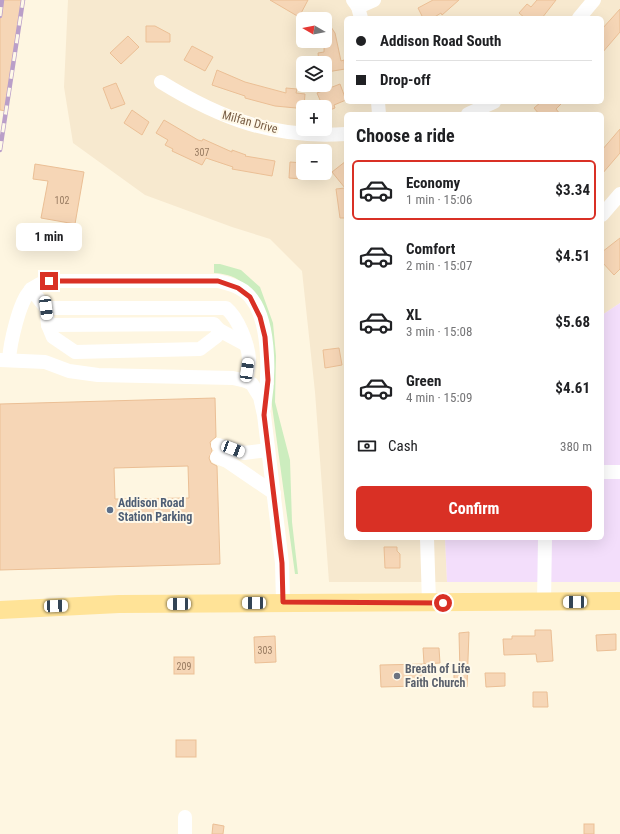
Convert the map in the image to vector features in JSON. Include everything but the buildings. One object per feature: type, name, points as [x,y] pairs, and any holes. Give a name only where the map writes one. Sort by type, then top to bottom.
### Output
[{"type":"main road","points":[[0,610],[119,604],[283,602],[544,603],[620,601]]},
{"type":"street","points":[[357,8],[374,0]]},
{"type":"street","points":[[581,16],[594,0]]},
{"type":"street","name":"Milfan Drive","points":[[161,82],[194,103],[222,115],[252,125],[300,133],[344,134]]},
{"type":"street","points":[[472,112],[490,104]]},
{"type":"street","points":[[604,213],[620,194]]},
{"type":"street","points":[[264,415],[268,380],[265,337],[256,307],[245,292],[224,282],[49,281],[41,283],[31,289],[24,300],[4,360],[45,362],[69,371],[98,375],[223,377],[246,381],[252,384],[260,397],[264,415],[282,563],[283,602]]},
{"type":"street","points":[[31,289],[46,308],[48,325],[53,338],[75,352],[200,349],[217,336],[219,330]]},
{"type":"street","points":[[46,308],[220,306],[226,308],[233,314],[245,344],[249,360],[246,381]]},
{"type":"street","points":[[48,325],[214,324],[219,330],[245,344]]},
{"type":"street","points":[[246,381],[256,377],[262,371],[266,360]]},
{"type":"street","points":[[268,450],[244,453],[218,451],[227,461],[274,493]]},
{"type":"street","points":[[604,472],[620,472]]},
{"type":"street","points":[[427,540],[429,603]]},
{"type":"street","points":[[544,603],[545,540]]},
{"type":"street","points":[[185,817],[185,834]]},
{"type":"shaded area","points":[[68,0],[620,0],[620,303],[604,314],[604,112],[344,112],[344,540],[445,540],[447,582],[329,582],[315,392],[302,271],[270,239],[232,227],[145,195],[73,143],[64,87]]},
{"type":"shaded area","points":[[620,303],[620,582],[447,582],[445,540],[604,540],[604,314]]},
{"type":"green space","points":[[214,264],[220,264],[241,270],[260,287],[273,323],[276,356],[275,402],[290,460],[292,522],[298,574],[295,574],[270,391],[274,384],[270,350],[263,314],[256,298],[246,286],[232,277],[214,273]]},
{"type":"railway","points":[[0,16],[2,0]]},
{"type":"railway","points":[[0,150],[23,0]]},
{"type":"place","name":"Addison Road Station Parking","points":[[110,510]]},
{"type":"place","name":"Breath of Life Faith Church","points":[[397,676]]},
{"type":"route","points":[[49,281],[218,281],[224,282],[245,292],[256,307],[265,337],[268,380],[264,415],[282,563],[283,602],[443,603]]}]
